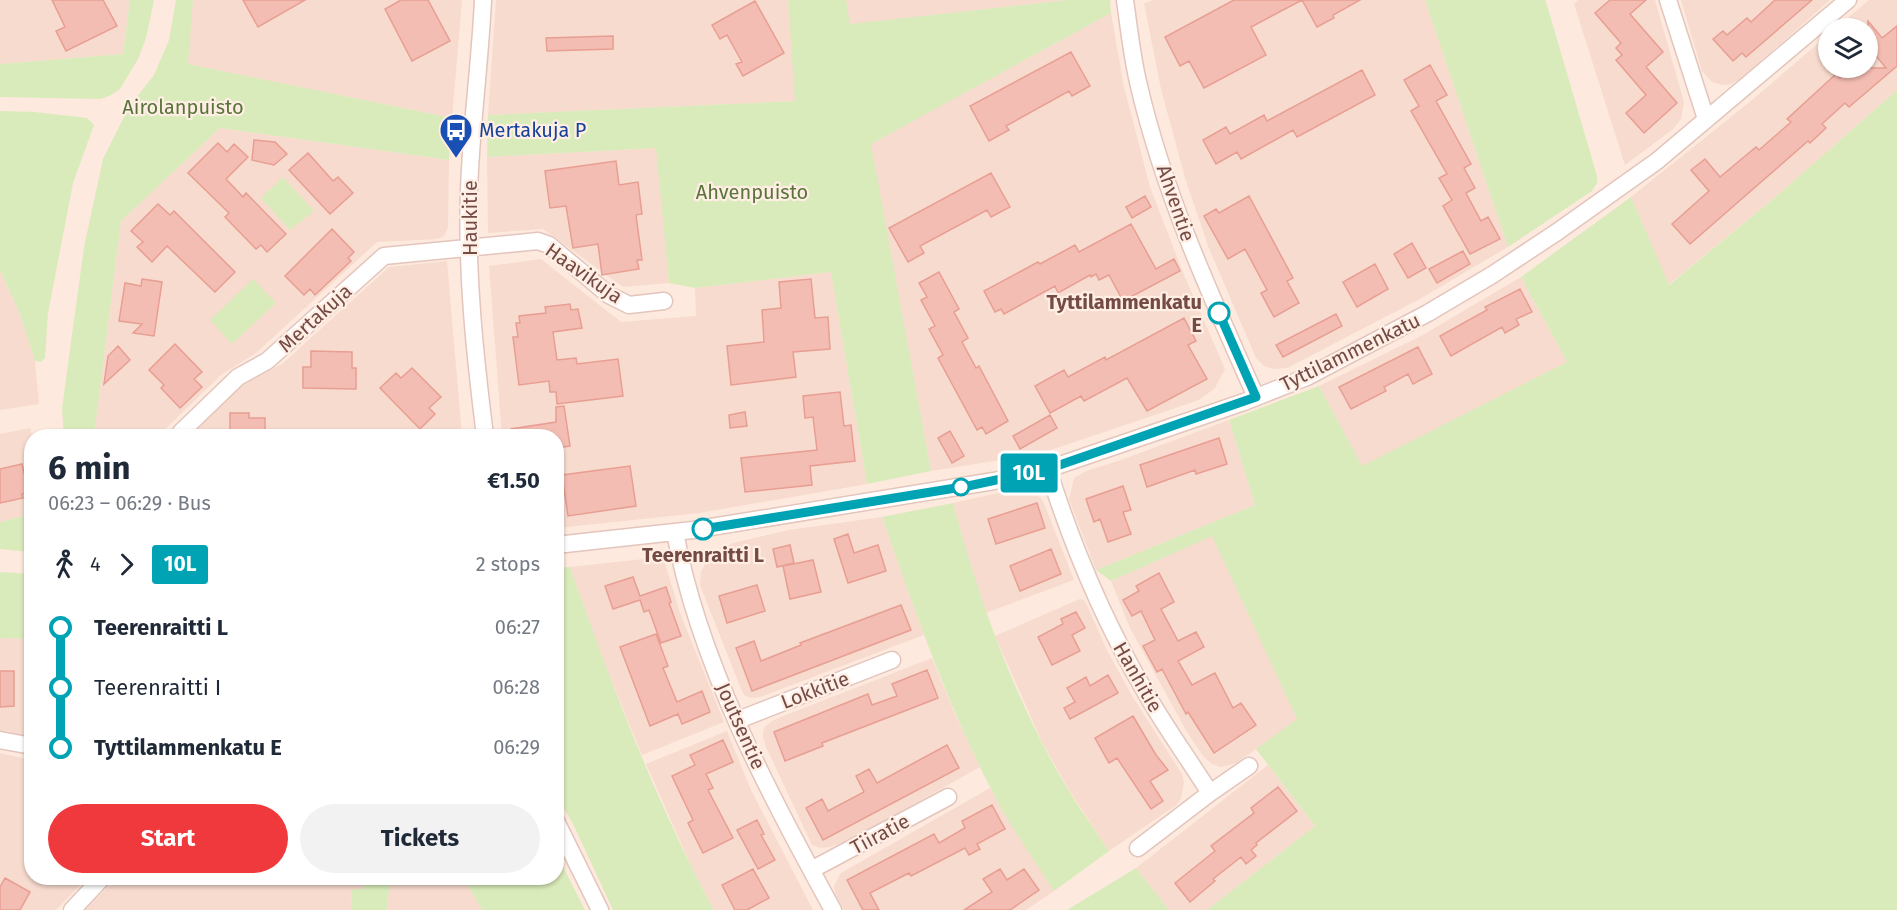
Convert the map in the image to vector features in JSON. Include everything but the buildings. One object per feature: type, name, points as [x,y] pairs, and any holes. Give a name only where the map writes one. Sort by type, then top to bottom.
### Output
[{"type":"street","name":"Haukitie","points":[[483,0],[470,160],[469,248],[484,429]]},
{"type":"street","name":"Ahventie","points":[[1125,0],[1138,85],[1175,203],[1190,244],[1256,397]]},
{"type":"street","points":[[1668,0],[1706,118]]},
{"type":"street","name":"Tyttilammenkatu","points":[[564,544],[675,532],[819,511],[968,486],[1048,469],[1307,377],[1363,349],[1492,275],[1648,167],[1848,0]]},
{"type":"street","name":"Haavikuja","points":[[469,248],[538,241],[549,245],[609,295],[629,305],[664,301]]},
{"type":"street","name":"Mertakuja","points":[[184,429],[238,377],[267,361],[384,256],[469,248]]},
{"type":"street","name":"Hanhitie","points":[[1048,469],[1058,502],[1112,632],[1143,690],[1210,793]]},
{"type":"street","name":"Joutsentie","points":[[675,532],[695,611],[720,680],[765,780],[833,910]]},
{"type":"street","name":"Lokkitie","points":[[738,720],[892,660]]},
{"type":"street","points":[[0,740],[24,744]]},
{"type":"street","points":[[1138,848],[1249,766]]},
{"type":"street","name":"Tiiratie","points":[[811,870],[948,797]]},
{"type":"street","points":[[564,837],[600,910]]},
{"type":"street","points":[[72,910],[95,885]]},
{"type":"shaded area","points":[[0,0],[130,0],[123,54],[0,64]]},
{"type":"shaded area","points":[[193,0],[462,0],[452,118],[187,64]]},
{"type":"shaded area","points":[[496,0],[788,0],[796,101],[488,115]]},
{"type":"shaded area","points":[[846,0],[1067,0],[849,25]]},
{"type":"shaded area","points":[[1154,0],[1425,0],[1508,247],[1418,300],[1287,368],[1273,369],[1264,366],[1256,358],[1208,246],[1185,178],[1161,89],[1144,3]]},
{"type":"shaded area","points":[[1578,0],[1655,0],[1684,102],[1681,119],[1673,129],[1625,165],[1574,4]]},
{"type":"shaded area","points":[[1681,0],[1830,0],[1742,78],[1731,84],[1722,85],[1712,82],[1702,71]]},
{"type":"shaded area","points":[[1869,0],[1897,0],[1897,90],[1779,194],[1668,285],[1631,197],[1751,101],[1818,44],[1818,78],[1878,78],[1878,18],[1848,18]]},
{"type":"shaded area","points":[[1111,13],[1124,87],[1150,187],[1184,275],[1225,369],[1215,388],[1199,400],[1039,454],[931,471],[870,144]]},
{"type":"shaded area","points":[[220,128],[449,160],[448,227],[444,236],[437,239],[377,242],[256,353],[221,375],[165,429],[95,429],[121,221]]},
{"type":"shaded area","points":[[657,148],[669,283],[623,287],[543,229],[488,233],[487,157]]},
{"type":"shaded area","points":[[541,259],[621,322],[696,316],[695,288],[831,272],[867,484],[699,513],[564,527],[564,429],[501,429],[489,266]]},
{"type":"shaded area","points":[[447,261],[461,429],[196,429],[243,385],[282,364],[389,267]]},
{"type":"shaded area","points":[[0,271],[18,309],[35,361],[39,404],[0,410]]},
{"type":"shaded area","points":[[1521,277],[1567,362],[1362,467],[1319,386],[1421,336]]},
{"type":"shaded area","points":[[1229,420],[1255,505],[1096,570],[1069,499],[1074,478],[1086,471]]},
{"type":"shaded area","points":[[24,429],[24,516],[0,522],[0,434]]},
{"type":"shaded area","points":[[1029,489],[1043,501],[1074,580],[986,613],[970,566],[953,503]]},
{"type":"shaded area","points":[[882,517],[924,635],[760,697],[745,696],[700,585],[701,572],[707,560],[717,551],[733,543],[789,530]]},
{"type":"shaded area","points":[[1212,535],[1298,720],[1236,763],[1221,767],[1212,764],[1203,756],[1187,732],[1130,628],[1111,581]]},
{"type":"shaded area","points":[[663,557],[680,613],[724,722],[642,755],[603,660],[570,567]]},
{"type":"shaded area","points":[[1080,599],[1085,601],[1107,650],[1132,696],[1182,774],[1184,782],[1181,799],[1175,806],[1109,851],[1069,790],[1042,742],[995,636]]},
{"type":"shaded area","points":[[0,638],[24,639],[24,737],[8,731],[0,731]]},
{"type":"shaded area","points":[[932,658],[980,767],[848,841],[830,847],[820,848],[812,845],[766,747],[763,736],[764,728],[772,721],[786,715]]},
{"type":"shaded area","points":[[727,731],[751,790],[813,910],[714,910],[692,868],[646,764]]},
{"type":"shaded area","points":[[0,753],[24,758],[24,885],[80,885],[56,910],[0,910]]},
{"type":"shaded area","points":[[1268,765],[1315,826],[1207,910],[1169,910],[1136,868]]},
{"type":"shaded area","points":[[990,788],[1054,891],[1026,910],[844,910],[834,886],[841,873]]},
{"type":"shaded area","points":[[110,885],[364,885],[364,889],[351,890],[352,910],[85,910]]},
{"type":"shaded area","points":[[389,885],[468,885],[482,910],[387,910]]},
{"type":"green space","name":"Airolanpuisto","points":[[130,0],[154,0],[146,38],[138,59],[120,89],[101,99],[0,97],[0,64],[123,54]]},
{"type":"green space","name":"Airolanpuisto","points":[[176,0],[193,0],[188,64],[452,118],[449,160],[220,128],[121,221],[95,429],[64,429],[62,408],[84,247],[103,159],[129,107],[154,75],[169,40]]},
{"type":"green space","name":"Ahvenpuisto","points":[[788,0],[846,0],[850,24],[1067,0],[1110,0],[1111,13],[871,144],[931,471],[867,484],[831,272],[695,288],[669,283],[656,148],[487,157],[488,115],[795,101]]},
{"type":"green space","points":[[1425,0],[1545,0],[1547,5],[1597,176],[1597,183],[1592,191],[1508,247]]},
{"type":"green space","points":[[1897,90],[1897,910],[1207,910],[1315,826],[1256,749],[1297,719],[1212,536],[1111,581],[1096,570],[1255,505],[1229,420],[1319,386],[1362,466],[1567,362],[1521,277],[1631,197],[1669,285],[1779,194]]},
{"type":"green space","name":"Airolanpuisto","points":[[0,111],[35,112],[87,118],[94,125],[73,183],[48,313],[45,358],[41,362],[35,361],[18,309],[0,271]]},
{"type":"green space","points":[[283,177],[314,211],[290,230],[261,198]]},
{"type":"green space","points":[[253,279],[276,303],[232,344],[210,320]]},
{"type":"green space","points":[[953,503],[987,615],[1032,723],[1074,798],[1109,851],[1054,891],[1004,812],[973,753],[931,653],[882,517]]},
{"type":"green space","points":[[24,516],[24,551],[0,549],[0,522]]},
{"type":"green space","points":[[564,567],[570,567],[653,784],[714,910],[613,910],[564,808]]},
{"type":"green space","points":[[0,572],[24,574],[24,639],[0,638]]},
{"type":"green space","points":[[1136,868],[1169,910],[1067,910]]},
{"type":"green space","points":[[564,869],[585,910],[482,910],[468,885],[564,885]]},
{"type":"green space","points":[[364,885],[389,885],[387,910],[352,910],[351,889],[364,889]]},
{"type":"bus line","name":"10L","points":[[703,529],[968,486],[1048,469],[1256,397],[1219,313]]},
{"type":"place","name":"Mertakuja P","points":[[456,159]]},
{"type":"place","name":"Tyttilammenkatu E","points":[[1219,313]]},
{"type":"place","name":"Teerenraitti L","points":[[703,529]]}]
